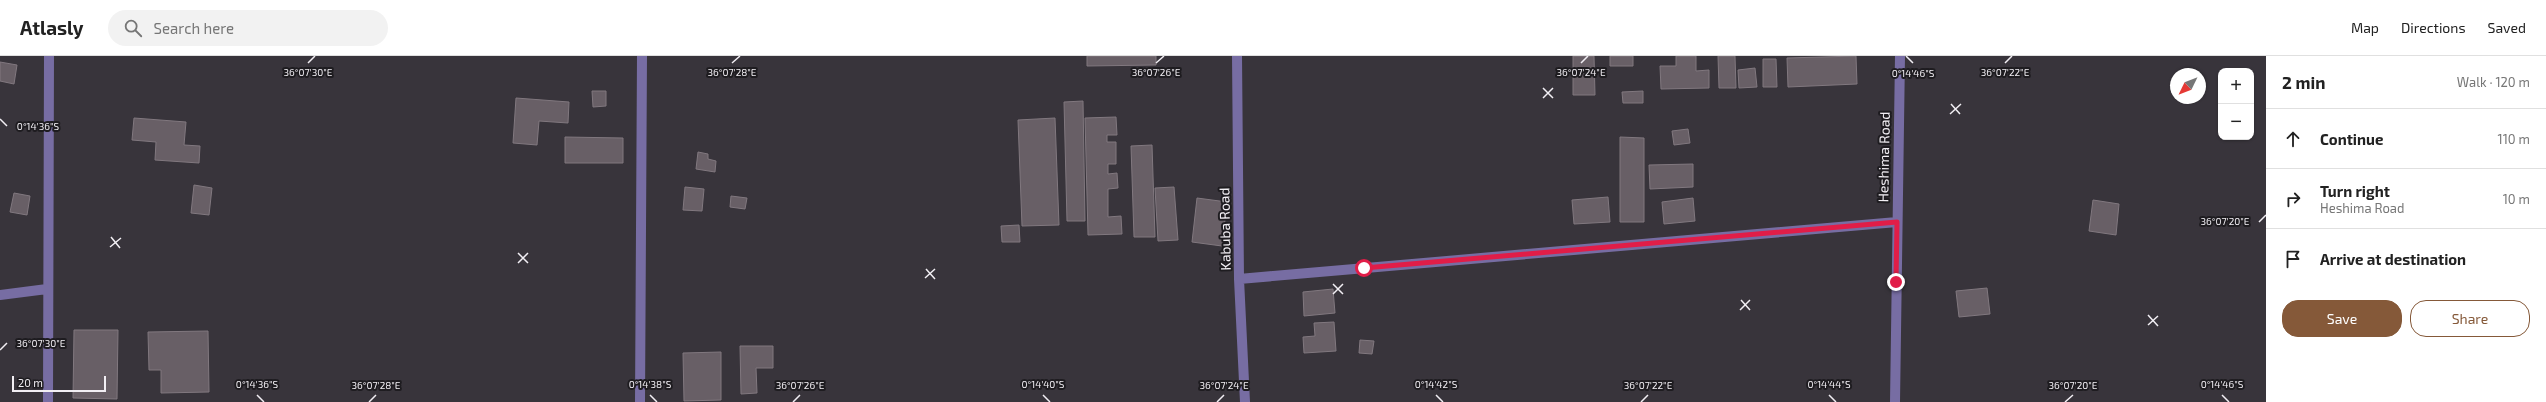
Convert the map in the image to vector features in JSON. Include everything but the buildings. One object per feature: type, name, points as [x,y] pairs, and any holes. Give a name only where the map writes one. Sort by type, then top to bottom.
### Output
[{"type":"street","points":[[48,402],[47,289],[49,56]]},
{"type":"street","points":[[640,402],[642,56]]},
{"type":"street","name":"Kabuba Road","points":[[1236,56],[1239,279],[1245,402]]},
{"type":"street","name":"Heshima Road","points":[[1895,402],[1900,56]]},
{"type":"street","points":[[1239,279],[1897,222]]},
{"type":"street","points":[[0,295],[47,289]]},
{"type":"route","points":[[1364,268],[1897,222],[1896,282]]}]
